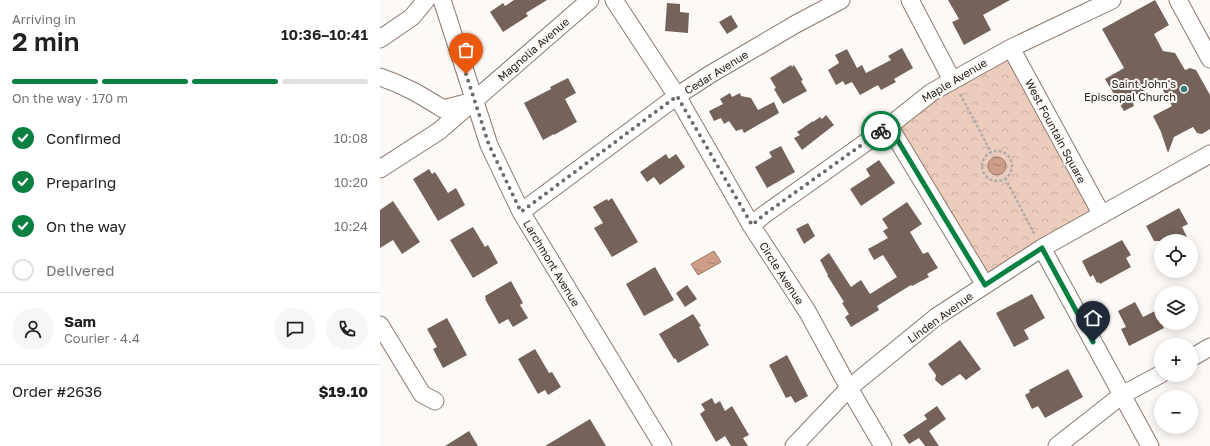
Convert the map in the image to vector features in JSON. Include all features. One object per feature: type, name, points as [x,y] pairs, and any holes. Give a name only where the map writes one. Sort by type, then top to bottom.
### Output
[{"type":"street","points":[[380,39],[412,17],[426,0]]},
{"type":"street","name":"Larchmont Avenue","points":[[442,0],[489,145],[521,212],[663,446]]},
{"type":"street","name":"Magnolia Avenue","points":[[380,169],[439,131],[590,0]]},
{"type":"street","name":"Circle Avenue","points":[[614,0],[677,96],[752,225],[807,311],[883,446]]},
{"type":"street","name":"Cedar Avenue","points":[[521,212],[677,96],[796,24],[841,0]]},
{"type":"street","points":[[910,0],[952,80]]},
{"type":"street","name":"Maple Avenue","points":[[752,225],[765,214],[889,126],[932,92],[1011,48],[1112,0]]},
{"type":"street","points":[[1178,0],[1210,59]]},
{"type":"street","name":"West Fountain Square","points":[[1011,48],[1102,215]]},
{"type":"street","points":[[380,77],[399,83],[443,109],[474,100]]},
{"type":"street","points":[[889,126],[985,285]]},
{"type":"street","name":"Linden Avenue","points":[[794,446],[849,388],[936,317],[1042,248],[1210,154]]},
{"type":"street","points":[[1042,248],[1150,446]]},
{"type":"street","points":[[380,325],[422,394],[435,401]]},
{"type":"street","points":[[1198,354],[1210,347]]},
{"type":"street","points":[[1057,446],[1122,395],[1154,378]]},
{"type":"path","points":[[952,80],[991,152]]},
{"type":"path","points":[[1001,151],[1009,157],[1011,161],[1011,171],[1005,178],[996,181],[987,177],[984,173],[982,168],[984,159],[991,152],[1001,151]]},
{"type":"path","points":[[1005,178],[1042,248]]},
{"type":"green space","points":[[1010,54],[1096,214],[987,279],[894,126],[939,92]]},
{"type":"water","points":[[997,157],[1003,160],[1006,166],[1003,172],[997,175],[991,172],[988,166],[991,160]]},
{"type":"water","points":[[714,251],[721,262],[698,275],[691,264]]},
{"type":"building","points":[[514,0],[547,0],[526,13],[528,16],[503,32],[490,12],[503,3],[505,6]]},
{"type":"building","points":[[948,0],[1010,0],[983,15],[991,30],[964,45],[952,22],[959,19]]},
{"type":"building","name":"Saint John's Episcopal Church","points":[[1155,0],[1169,25],[1154,34],[1163,51],[1175,53],[1185,70],[1190,68],[1196,70],[1210,95],[1210,129],[1202,134],[1197,133],[1193,127],[1174,137],[1168,153],[1161,132],[1153,116],[1172,106],[1159,83],[1131,97],[1134,106],[1124,111],[1105,79],[1124,68],[1102,29]]},
{"type":"building","points":[[667,3],[680,4],[680,12],[689,13],[688,33],[665,31]]},
{"type":"building","points":[[731,15],[738,27],[727,34],[719,22]]},
{"type":"building","points":[[902,48],[913,68],[894,79],[896,82],[881,90],[878,85],[860,95],[852,82],[845,85],[843,81],[836,85],[828,70],[839,63],[835,55],[847,49],[857,68],[862,65],[866,73],[891,60],[888,56]]},
{"type":"building","points":[[791,65],[792,67],[794,65],[803,80],[801,81],[807,91],[783,104],[774,89],[776,88],[770,78]]},
{"type":"building","points":[[568,78],[576,93],[565,99],[577,122],[543,140],[524,103]]},
{"type":"building","points":[[730,93],[732,97],[740,93],[741,96],[751,98],[758,110],[774,102],[779,113],[744,133],[742,129],[736,131],[729,121],[724,124],[721,118],[714,121],[709,111],[723,104],[720,99]]},
{"type":"building","points":[[826,115],[834,125],[802,150],[794,138],[800,135],[797,132],[820,117],[822,119]]},
{"type":"building","points":[[781,146],[795,172],[767,188],[755,167],[772,157],[769,152]]},
{"type":"building","points":[[666,154],[669,159],[676,154],[685,167],[660,185],[654,177],[647,182],[640,172]]},
{"type":"building","points":[[879,160],[895,183],[861,206],[850,189],[870,176],[866,169]]},
{"type":"building","points":[[429,169],[432,174],[435,172],[448,193],[456,188],[465,205],[438,221],[413,179]]},
{"type":"building","points":[[612,198],[638,242],[612,257],[594,228],[603,223],[593,207],[607,199],[608,201]]},
{"type":"building","points":[[393,201],[420,242],[402,254],[393,240],[380,248],[380,210]]},
{"type":"building","points":[[907,202],[922,224],[910,232],[923,254],[928,252],[938,268],[927,274],[929,277],[912,286],[911,285],[877,306],[879,310],[851,327],[845,317],[849,314],[842,303],[844,302],[827,275],[820,260],[829,253],[851,287],[861,280],[870,294],[897,277],[883,255],[874,260],[868,249],[888,238],[883,231],[888,228],[882,219]]},
{"type":"building","points":[[1179,208],[1188,224],[1182,227],[1186,234],[1154,234],[1154,241],[1146,226]]},
{"type":"building","points":[[808,223],[815,236],[804,244],[796,229]]},
{"type":"building","points":[[473,227],[485,247],[488,245],[498,263],[473,278],[450,240]]},
{"type":"building","points":[[1122,240],[1131,255],[1126,258],[1131,267],[1100,284],[1099,282],[1097,283],[1093,275],[1090,277],[1082,261]]},
{"type":"building","points":[[655,267],[674,300],[644,316],[626,284]]},
{"type":"building","points":[[511,281],[523,303],[520,305],[528,318],[513,327],[508,319],[499,324],[485,299],[485,296]]},
{"type":"building","points":[[687,285],[697,299],[685,307],[676,293]]},
{"type":"building","points":[[1032,294],[1045,318],[1024,330],[1029,339],[1014,347],[996,313]]},
{"type":"building","points":[[1135,302],[1143,317],[1154,312],[1154,330],[1160,330],[1129,346],[1121,329],[1126,327],[1118,311]]},
{"type":"building","points":[[693,314],[701,326],[699,327],[709,345],[678,363],[659,334]]},
{"type":"building","points":[[447,318],[467,355],[443,368],[433,349],[437,347],[427,329]]},
{"type":"building","points":[[960,340],[981,369],[966,380],[960,374],[942,386],[935,380],[936,375],[928,364]]},
{"type":"building","points":[[535,349],[549,373],[552,372],[561,387],[548,395],[545,390],[538,394],[518,359]]},
{"type":"building","points":[[787,355],[808,396],[795,403],[791,396],[786,398],[769,365]]},
{"type":"building","points":[[1068,369],[1083,397],[1045,418],[1038,406],[1032,409],[1025,395],[1030,392],[1029,390]]},
{"type":"building","points":[[712,398],[715,404],[720,401],[725,411],[732,406],[749,435],[743,438],[748,446],[731,446],[725,436],[716,442],[700,414],[705,410],[701,404]]},
{"type":"building","points":[[937,406],[946,419],[929,431],[939,446],[925,446],[919,438],[909,444],[903,435],[927,419],[924,415]]},
{"type":"building","points":[[590,419],[606,446],[545,446]]},
{"type":"building","points":[[469,431],[478,446],[445,446]]},
{"type":"way so far","points":[[466,74],[489,145],[521,212],[677,96],[752,225],[765,214],[881,131]]},
{"type":"place","name":"Saint John's Episcopal Church","points":[[1184,89]]},
{"type":"route","points":[[881,131],[889,126],[985,285],[1042,248],[1093,342]]}]
